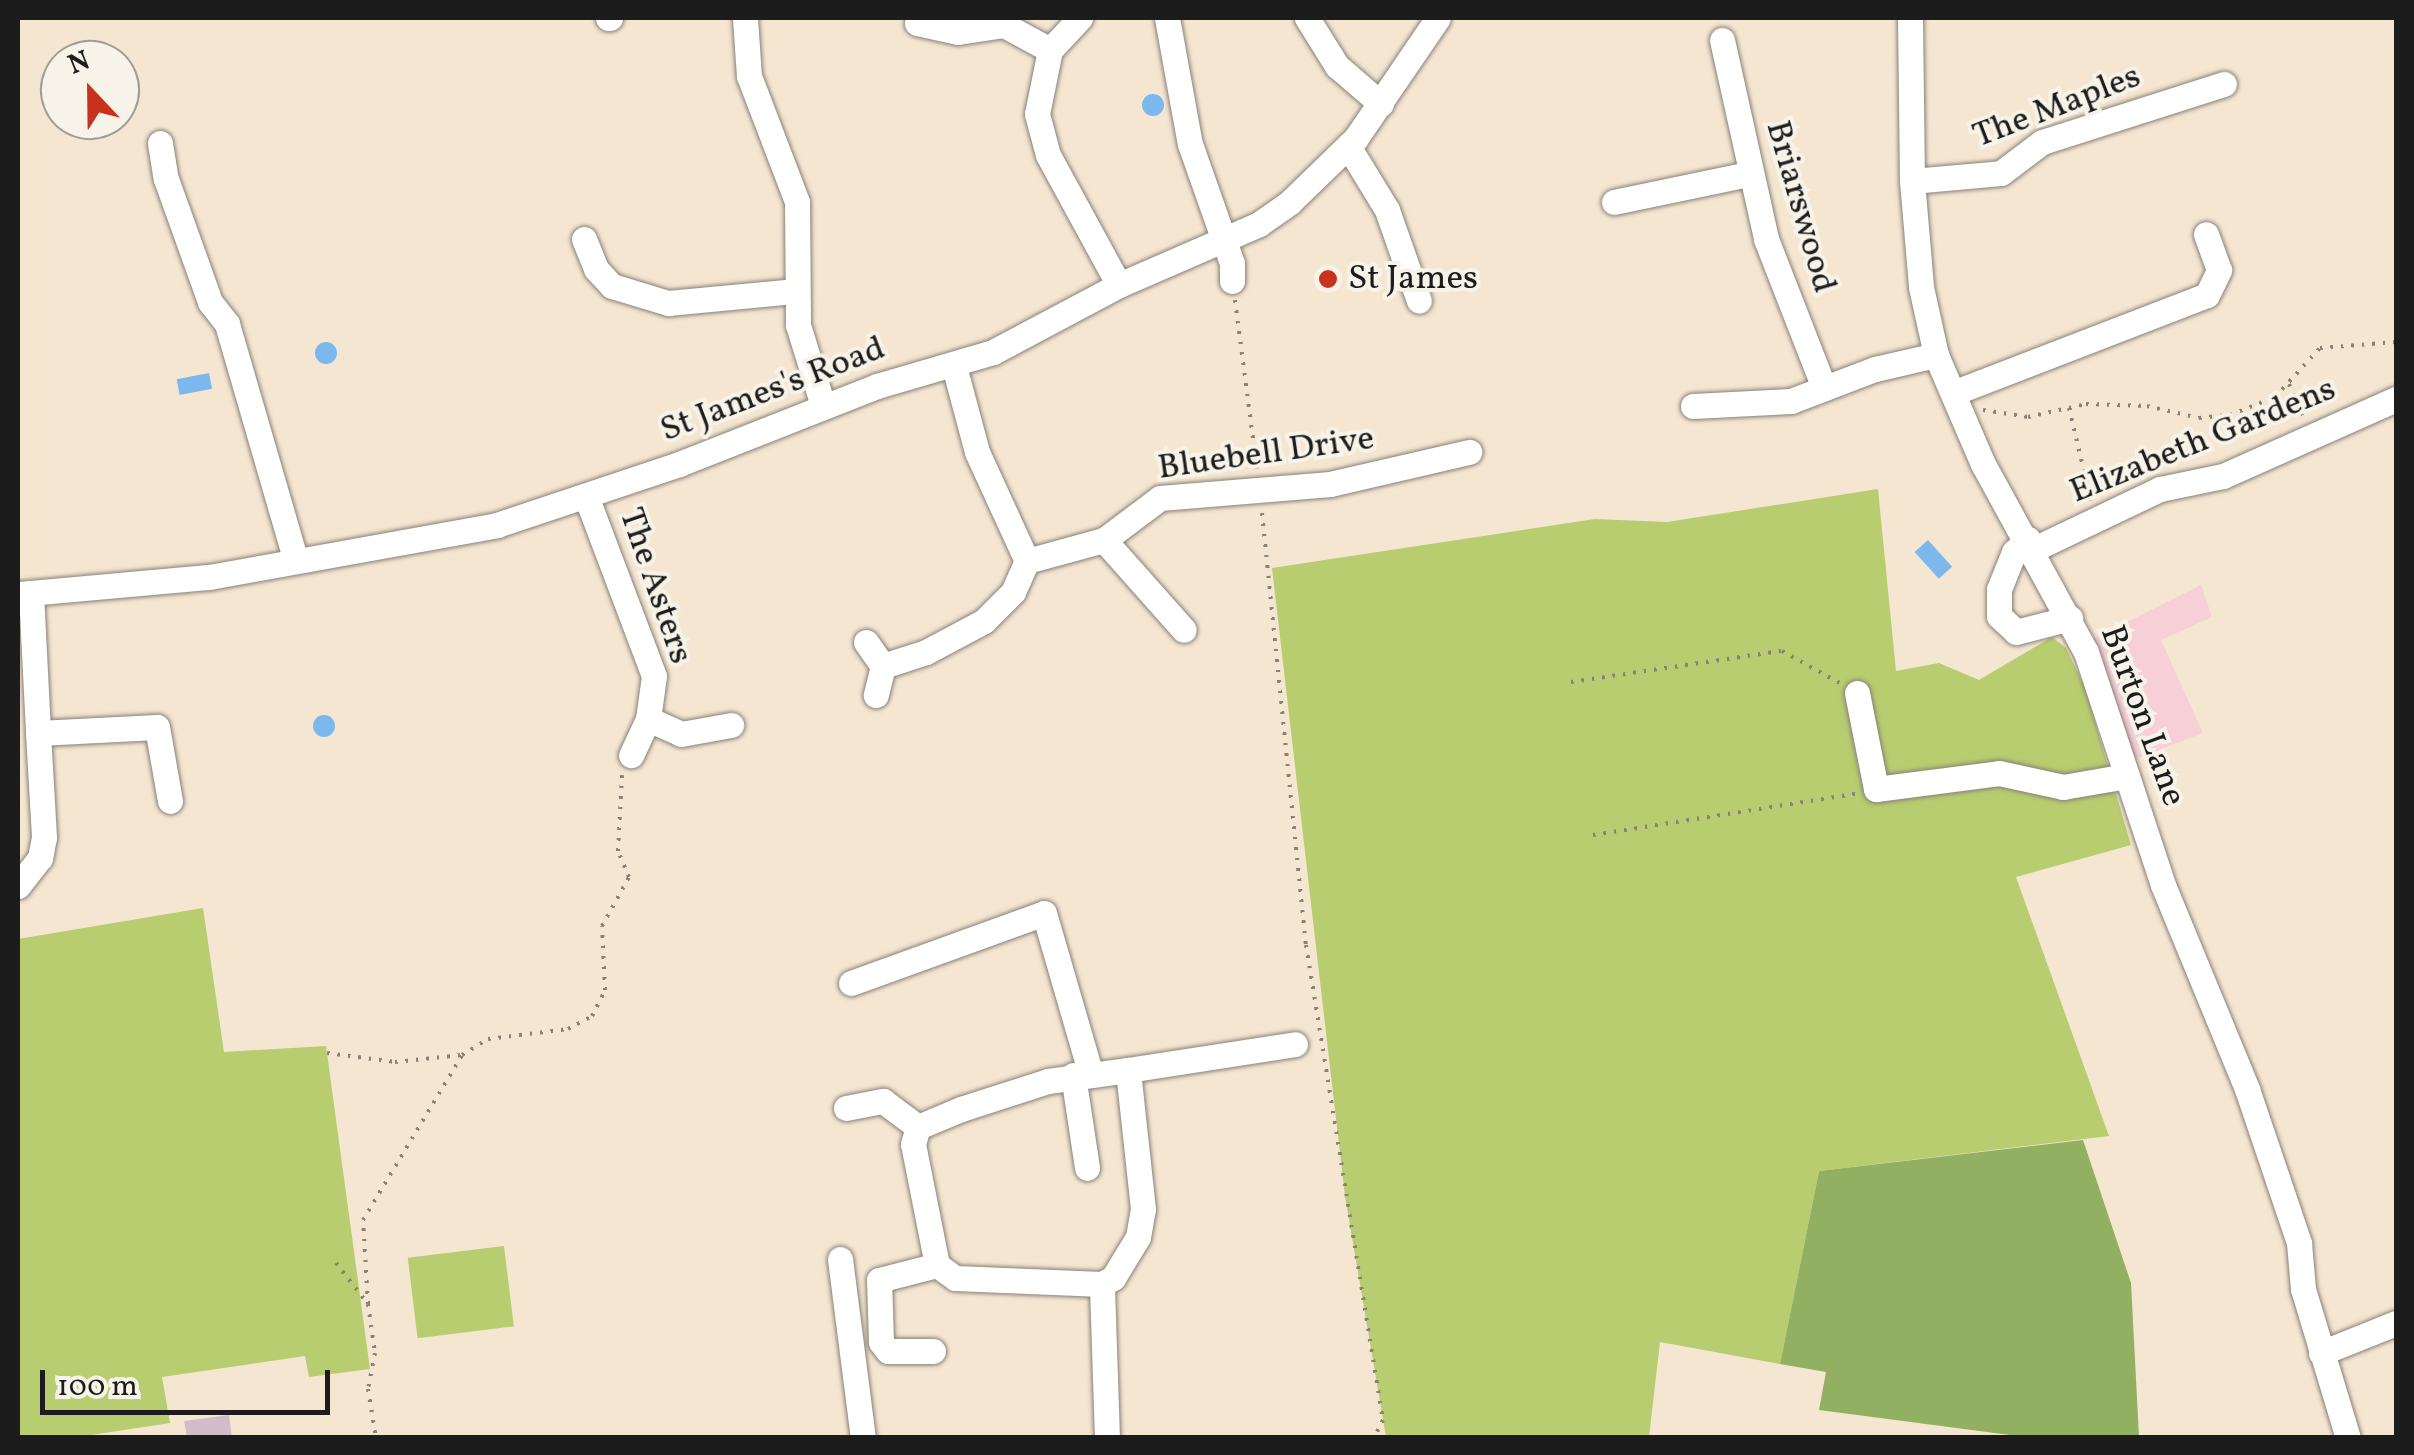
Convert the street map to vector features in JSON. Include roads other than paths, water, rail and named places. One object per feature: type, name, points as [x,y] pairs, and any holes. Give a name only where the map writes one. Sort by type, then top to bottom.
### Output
[{"type":"street","points":[[745,18],[749,76],[797,202],[800,342],[823,406]]},
{"type":"street","points":[[1080,18],[1050,50],[1037,93],[1040,136],[1119,285]]},
{"type":"street","points":[[1167,18],[1190,144],[1224,238],[1232,282]]},
{"type":"street","points":[[1308,18],[1337,66],[1382,104]]},
{"type":"street","name":"St James's Road","points":[[24,593],[209,577],[295,558],[466,532],[586,496],[823,406],[954,366],[1030,336],[1119,285],[1224,238],[1290,202],[1348,146],[1382,104],[1438,18]]},
{"type":"street","name":"Burton Lane","points":[[1910,18],[1912,182],[1921,287],[1936,355],[1983,464],[2070,618],[2299,1243],[2302,1289],[2348,1438]]},
{"type":"street","points":[[917,23],[958,32],[1004,26],[1050,50]]},
{"type":"street","name":"Briarswood","points":[[1722,40],[1748,174],[1799,334],[1824,388]]},
{"type":"street","name":"The Maples","points":[[1912,182],[2001,173],[2042,142],[2224,84]]},
{"type":"street","points":[[160,143],[204,284],[227,324],[295,558]]},
{"type":"street","points":[[1348,146],[1388,210],[1419,301]]},
{"type":"street","points":[[1614,202],[1748,174]]},
{"type":"street","points":[[1953,394],[2207,295],[2219,270],[2206,234]]},
{"type":"street","points":[[584,239],[602,278],[640,296],[686,304],[738,292],[796,291]]},
{"type":"street","points":[[1693,406],[1770,406],[1936,355]]},
{"type":"street","points":[[882,666],[926,652],[984,620],[1013,592],[1027,561],[977,452],[954,366]]},
{"type":"street","name":"Elizabeth Gardens","points":[[2031,544],[2160,489],[2224,476],[2396,399]]},
{"type":"street","name":"Bluebell Drive","points":[[1027,561],[1104,540],[1160,498],[1380,476],[1469,452]]},
{"type":"street","name":"The Asters","points":[[586,496],[625,608],[648,654],[654,690],[648,719],[631,756]]},
{"type":"street","points":[[1104,540],[1184,630]]},
{"type":"street","points":[[2031,544],[2014,552],[1999,589],[1999,616],[2016,632],[2070,618]]},
{"type":"street","points":[[18,886],[40,858],[44,837],[24,593]]},
{"type":"street","points":[[866,642],[882,666],[876,696]]},
{"type":"street","points":[[1857,693],[1876,789],[1999,773],[2063,787],[2127,776]]},
{"type":"street","points":[[648,719],[682,734],[731,725]]},
{"type":"street","points":[[38,734],[157,727],[170,801]]},
{"type":"street","points":[[850,982],[1044,913],[1082,1073],[1087,1168]]},
{"type":"street","points":[[918,1128],[1082,1073],[1128,1070],[1294,1044]]},
{"type":"street","points":[[918,1128],[913,1144],[937,1265],[955,1278],[1102,1284],[1113,1278],[1138,1237],[1144,1209],[1128,1070]]},
{"type":"street","points":[[846,1108],[883,1101],[918,1128]]},
{"type":"street","points":[[840,1259],[863,1438]]},
{"type":"street","points":[[933,1351],[888,1352],[881,1342],[879,1280],[937,1265]]},
{"type":"street","points":[[1102,1284],[1106,1438]]},
{"type":"street","points":[[2322,1353],[2396,1323]]},
{"type":"water","points":[[1153,94],[1161,97],[1161,113],[1153,116],[1145,113],[1142,105],[1145,97]]},
{"type":"water","points":[[326,342],[334,345],[334,361],[326,364],[318,361],[315,353],[318,345]]},
{"type":"water","points":[[209,373],[212,389],[180,395],[177,379]]},
{"type":"water","points":[[1928,540],[1952,567],[1939,579],[1915,552]]},
{"type":"water","points":[[320,715],[328,715],[335,726],[328,737],[320,737],[313,730],[313,722]]},
{"type":"place","name":"St James","points":[[1328,279]]}]
